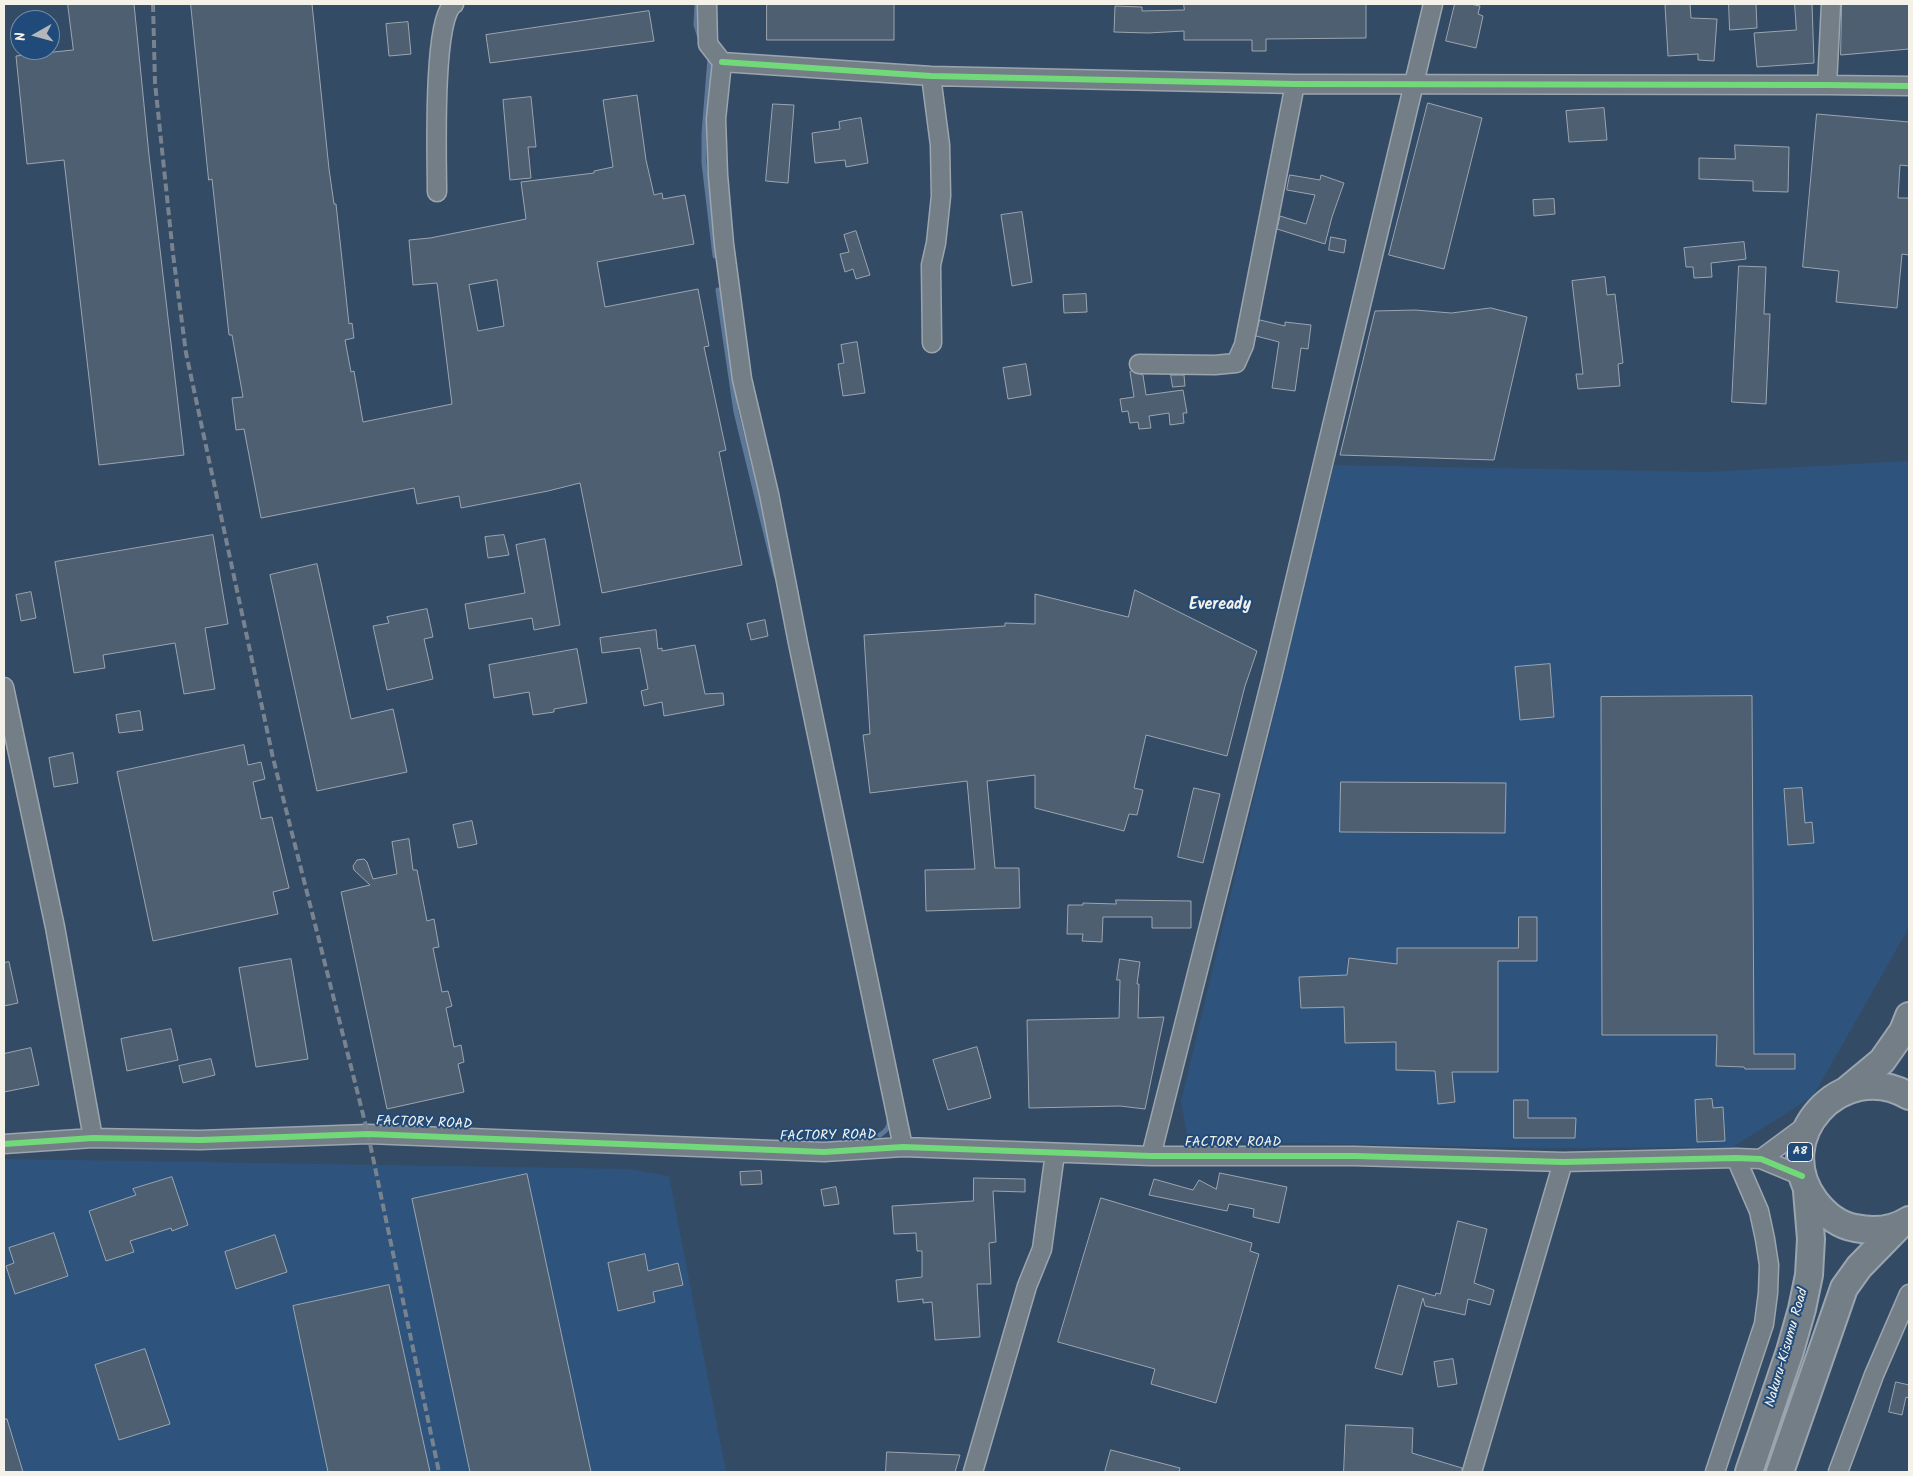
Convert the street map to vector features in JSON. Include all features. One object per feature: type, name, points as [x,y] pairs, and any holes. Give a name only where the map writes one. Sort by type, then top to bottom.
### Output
[{"type":"highway","name":"A8","points":[[1804,1184],[1800,1150],[1808,1125],[1824,1104],[1846,1090],[1882,1061],[1903,1030],[1909,1016]]},
{"type":"highway","name":"A8","points":[[1846,1090],[1878,1086],[1909,1096]]},
{"type":"highway","points":[[1804,1184],[1823,1212],[1846,1226],[1872,1232],[1904,1223]]},
{"type":"highway","name":"Nakuru-Kisumu Road","points":[[1749,1472],[1790,1351],[1809,1275],[1812,1239],[1804,1184]]},
{"type":"highway","points":[[1780,1472],[1844,1288],[1859,1267],[1904,1223]]},
{"type":"street","points":[[437,192],[436,118],[442,28],[450,6],[454,4]]},
{"type":"street","points":[[707,4],[708,44],[722,62],[716,118],[718,175],[724,244],[742,379],[769,494],[903,1147]]},
{"type":"street","points":[[1151,1156],[1274,667],[1433,4]]},
{"type":"street","points":[[1827,84],[1832,4]]},
{"type":"street","points":[[722,62],[931,76],[1295,84],[1827,84],[1909,86]]},
{"type":"street","points":[[931,76],[940,145],[941,196],[936,243],[931,265],[932,343]]},
{"type":"street","points":[[1139,364],[1215,365],[1236,363],[1244,346],[1295,84]]},
{"type":"street","points":[[4,687],[55,927],[93,1138]]},
{"type":"street","points":[[1804,1184],[1761,1159],[1808,1125]]},
{"type":"street","name":"FACTORY ROAD","points":[[4,1144],[93,1138],[200,1140],[368,1134],[824,1152],[903,1147],[1151,1156],[1346,1156],[1563,1162],[1761,1159]]},
{"type":"street","points":[[973,1472],[1027,1286],[1042,1249],[1055,1153]]},
{"type":"street","points":[[1714,1472],[1764,1324],[1768,1293],[1768,1265],[1759,1211],[1736,1158]]},
{"type":"street","points":[[1472,1472],[1563,1162]]},
{"type":"street","points":[[1838,1472],[1874,1374],[1909,1294]]},
{"type":"shaded area","points":[[1909,461],[1909,919],[1907,931],[1813,1096],[1733,1147],[1546,1148],[1188,1141],[1181,1101],[1334,465],[1707,472]]},
{"type":"shaded area","points":[[4,1159],[629,1169],[669,1176],[726,1472],[4,1472]]},
{"type":"building","points":[[68,4],[134,4],[149,155],[184,455],[99,465],[64,160],[27,164],[16,60],[60,60],[60,51],[73,50]]},
{"type":"building","points":[[191,4],[312,4],[329,169],[334,204],[336,204],[349,324],[352,323],[354,338],[345,340],[351,372],[354,371],[363,422],[452,404],[437,283],[413,285],[409,240],[430,238],[526,219],[521,182],[594,173],[594,171],[613,167],[603,100],[637,95],[646,160],[654,195],[662,193],[663,199],[685,195],[694,244],[597,262],[605,307],[698,289],[709,346],[704,347],[726,450],[719,452],[742,565],[602,593],[580,483],[461,508],[459,496],[417,504],[414,488],[261,518],[244,429],[236,430],[232,398],[243,397],[232,335],[229,335],[212,179],[209,180]],"holes":[[[497,280],[504,326],[478,331],[469,285]]]},
{"type":"building","points":[[767,4],[894,4],[894,40],[767,40]]},
{"type":"building","points":[[1184,4],[1366,4],[1366,38],[1266,39],[1266,51],[1252,51],[1252,40],[1184,40],[1184,31],[1114,32],[1115,6],[1142,7],[1142,11],[1184,10]]},
{"type":"building","points":[[1455,4],[1480,6],[1478,14],[1483,16],[1476,48],[1446,41]]},
{"type":"building","points":[[1690,4],[1691,18],[1717,19],[1714,61],[1698,60],[1698,54],[1668,56],[1665,5]]},
{"type":"building","points":[[1729,4],[1756,4],[1757,28],[1730,30]]},
{"type":"building","points":[[1795,4],[1812,4],[1814,63],[1757,67],[1754,33],[1796,30]]},
{"type":"building","points":[[1842,4],[1909,4],[1909,49],[1841,55]]},
{"type":"building","points":[[649,11],[654,41],[490,63],[486,35]]},
{"type":"building","points":[[408,22],[411,54],[389,56],[386,24]]},
{"type":"building","points":[[531,97],[536,147],[528,147],[531,178],[510,180],[503,100]]},
{"type":"building","points":[[1428,103],[1482,118],[1444,269],[1389,255]]},
{"type":"building","points":[[773,104],[794,105],[788,183],[766,181]]},
{"type":"building","points":[[1604,108],[1607,140],[1569,142],[1566,111]]},
{"type":"building","points":[[1817,114],[1909,122],[1909,166],[1900,165],[1898,198],[1909,198],[1909,255],[1902,254],[1897,308],[1836,302],[1839,271],[1803,267]]},
{"type":"building","points":[[861,118],[868,163],[846,167],[845,160],[815,163],[812,133],[840,129],[839,122]]},
{"type":"building","points":[[1735,145],[1789,147],[1788,192],[1753,191],[1753,181],[1699,179],[1699,158],[1735,159]]},
{"type":"building","points":[[1290,175],[1320,180],[1321,175],[1344,183],[1325,244],[1277,229],[1280,216],[1306,224],[1315,195],[1287,190]]},
{"type":"building","points":[[1554,199],[1555,214],[1534,216],[1533,200]]},
{"type":"building","points":[[1022,212],[1032,282],[1012,286],[1001,215]]},
{"type":"building","points":[[856,231],[870,275],[856,279],[853,269],[845,272],[840,254],[849,252],[844,235]]},
{"type":"building","points":[[1331,237],[1346,240],[1344,253],[1329,250]]},
{"type":"building","points":[[1744,242],[1746,259],[1711,263],[1712,277],[1694,278],[1693,267],[1686,267],[1684,248]]},
{"type":"building","points":[[1739,266],[1766,267],[1764,314],[1770,314],[1766,404],[1732,402]]},
{"type":"building","points":[[1605,277],[1607,295],[1615,294],[1623,363],[1618,364],[1620,386],[1578,389],[1576,374],[1583,374],[1572,281]]},
{"type":"building","points":[[1086,294],[1087,312],[1064,313],[1063,295]]},
{"type":"building","points":[[1491,308],[1527,317],[1494,460],[1340,455],[1375,311],[1415,310],[1451,313]]},
{"type":"building","points":[[1260,320],[1285,326],[1285,322],[1311,325],[1308,349],[1301,348],[1295,391],[1272,388],[1279,342],[1256,336]]},
{"type":"building","points":[[857,342],[865,393],[843,396],[838,364],[844,363],[841,345]]},
{"type":"building","points":[[1026,364],[1031,395],[1008,399],[1003,368]]},
{"type":"building","points":[[1130,372],[1143,375],[1146,395],[1183,390],[1187,413],[1183,413],[1184,423],[1170,425],[1169,413],[1149,416],[1151,428],[1139,429],[1138,422],[1130,423],[1128,411],[1122,412],[1120,399],[1134,397]]},
{"type":"building","points":[[1171,375],[1184,375],[1185,386],[1173,387]]},
{"type":"building","points":[[213,535],[228,624],[205,628],[215,689],[184,694],[175,643],[103,655],[105,668],[74,673],[55,562]]},
{"type":"building","points":[[504,535],[509,555],[488,558],[485,537]]},
{"type":"building","points":[[545,539],[560,625],[534,630],[532,618],[469,629],[465,604],[525,593],[516,545]]},
{"type":"building","points":[[317,564],[351,719],[393,709],[407,772],[317,791],[270,575]]},
{"type":"building","points":[[1135,590],[1257,651],[1245,686],[1227,756],[1146,735],[1134,788],[1143,790],[1137,815],[1129,814],[1124,831],[1035,808],[1035,775],[987,781],[995,868],[1019,868],[1020,908],[926,911],[925,870],[975,869],[967,781],[870,793],[863,735],[870,734],[864,635],[1005,626],[1005,623],[1035,624],[1035,594],[1128,617]]},
{"type":"building","points":[[31,592],[36,618],[21,621],[16,595]]},
{"type":"building","points":[[427,609],[433,637],[424,639],[433,679],[387,690],[373,626],[389,623],[387,617]]},
{"type":"building","points":[[765,620],[768,636],[751,640],[747,624]]},
{"type":"building","points":[[656,630],[658,649],[662,648],[662,651],[695,645],[705,694],[723,693],[724,705],[664,716],[662,702],[644,706],[641,691],[648,689],[640,648],[602,653],[600,638]]},
{"type":"building","points":[[577,649],[587,703],[554,709],[554,712],[533,715],[529,692],[494,698],[489,665]]},
{"type":"building","points":[[1550,664],[1554,717],[1520,720],[1515,667]]},
{"type":"building","points":[[1752,696],[1754,1054],[1795,1054],[1795,1069],[1745,1069],[1744,1067],[1716,1066],[1717,1035],[1602,1035],[1601,697]]},
{"type":"building","points":[[140,711],[143,730],[119,733],[116,715]]},
{"type":"building","points":[[244,745],[248,765],[261,762],[265,779],[253,782],[261,819],[272,817],[289,888],[273,892],[278,914],[153,941],[117,772]]},
{"type":"building","points":[[73,753],[78,783],[54,787],[49,758]]},
{"type":"building","points":[[1341,782],[1506,783],[1505,833],[1340,832]]},
{"type":"building","points":[[1194,788],[1220,794],[1203,863],[1178,857]]},
{"type":"building","points":[[1802,788],[1805,823],[1812,822],[1814,843],[1788,845],[1784,789]]},
{"type":"building","points":[[472,821],[477,844],[458,848],[453,825]]},
{"type":"building","points":[[409,839],[413,870],[417,870],[427,921],[434,919],[439,947],[433,948],[442,992],[448,991],[452,1006],[446,1008],[454,1047],[461,1045],[464,1062],[458,1064],[464,1092],[387,1109],[341,892],[370,885],[354,870],[353,866],[357,860],[364,859],[367,862],[373,879],[397,874],[392,842]]},
{"type":"building","points":[[1116,900],[1191,901],[1191,928],[1152,928],[1152,917],[1103,917],[1102,942],[1082,941],[1083,934],[1067,934],[1068,905],[1083,905],[1083,903],[1116,904]]},
{"type":"building","points":[[1519,917],[1537,917],[1537,961],[1498,961],[1498,1072],[1452,1072],[1455,1102],[1438,1104],[1435,1071],[1396,1070],[1396,1042],[1345,1043],[1344,1007],[1301,1008],[1299,977],[1347,975],[1349,958],[1397,964],[1397,948],[1518,948]]},
{"type":"building","points":[[291,959],[308,1059],[256,1067],[239,968]]},
{"type":"building","points":[[1120,959],[1140,962],[1137,984],[1139,984],[1138,1018],[1164,1017],[1145,1109],[1120,1106],[1029,1108],[1027,1020],[1119,1018],[1120,980],[1117,980]]},
{"type":"building","points":[[9,962],[18,1003],[4,1006],[4,963]]},
{"type":"building","points":[[171,1029],[178,1060],[127,1071],[121,1039]]},
{"type":"building","points":[[977,1047],[991,1098],[948,1110],[933,1060]]},
{"type":"building","points":[[31,1048],[39,1085],[4,1092],[4,1054]]},
{"type":"building","points":[[211,1059],[215,1075],[183,1083],[179,1066]]},
{"type":"building","points":[[1712,1099],[1713,1108],[1723,1107],[1725,1141],[1697,1142],[1695,1100]]},
{"type":"building","points":[[1514,1100],[1528,1100],[1528,1118],[1576,1118],[1575,1138],[1514,1138]]},
{"type":"building","points":[[761,1171],[762,1184],[741,1185],[740,1172]]},
{"type":"building","points":[[1220,1173],[1287,1187],[1279,1223],[1253,1217],[1254,1209],[1229,1204],[1227,1211],[1149,1195],[1154,1179],[1193,1190],[1199,1180],[1216,1189]]},
{"type":"building","points":[[527,1174],[591,1472],[470,1472],[412,1199]]},
{"type":"building","points":[[172,1177],[188,1225],[172,1231],[171,1228],[130,1241],[134,1252],[106,1261],[89,1211],[136,1195],[133,1189]]},
{"type":"building","points":[[974,1178],[1025,1179],[1025,1192],[993,1191],[996,1242],[989,1243],[991,1284],[977,1284],[980,1337],[935,1340],[932,1302],[923,1303],[923,1299],[898,1302],[896,1280],[922,1277],[922,1251],[917,1251],[916,1233],[894,1234],[892,1206],[973,1201]]},
{"type":"building","points":[[836,1187],[839,1204],[824,1206],[821,1190]]},
{"type":"building","points":[[1101,1198],[1252,1243],[1250,1251],[1259,1254],[1216,1403],[1151,1384],[1155,1369],[1058,1342]]},
{"type":"building","points":[[1458,1221],[1487,1229],[1474,1283],[1494,1290],[1490,1305],[1468,1299],[1465,1315],[1425,1306],[1423,1298],[1402,1375],[1375,1368],[1398,1285],[1435,1296],[1436,1293],[1440,1294]]},
{"type":"building","points":[[54,1233],[68,1276],[15,1294],[6,1266],[14,1263],[9,1248]]},
{"type":"building","points":[[275,1235],[287,1272],[236,1289],[225,1252]]},
{"type":"building","points":[[645,1254],[648,1271],[678,1263],[683,1285],[653,1292],[655,1302],[618,1311],[608,1263]]},
{"type":"building","points":[[389,1285],[430,1472],[328,1472],[293,1306]]},
{"type":"building","points":[[145,1349],[170,1424],[119,1440],[95,1365]]},
{"type":"building","points":[[1453,1359],[1457,1384],[1438,1387],[1434,1362]]},
{"type":"building","points":[[1896,1382],[1909,1385],[1909,1398],[1906,1397],[1902,1415],[1889,1412]]},
{"type":"building","points":[[4,1419],[7,1419],[23,1472],[4,1472]]},
{"type":"building","points":[[1346,1425],[1413,1428],[1412,1453],[1462,1468],[1462,1472],[1344,1472]]},
{"type":"building","points":[[1111,1450],[1180,1468],[1179,1472],[1105,1472]]},
{"type":"building","points":[[887,1452],[960,1455],[955,1472],[886,1472]]},
{"type":"waterway","points":[[697,4],[696,25],[701,41]]},
{"type":"waterway","points":[[708,55],[710,58],[704,134],[704,163],[715,256]]},
{"type":"waterway","points":[[718,290],[736,412],[776,575]]},
{"type":"waterway","points":[[880,1135],[887,1129],[889,1120]]},
{"type":"railway","points":[[153,4],[155,83],[173,254],[186,353],[273,758],[368,1134],[439,1472]]},
{"type":"cycle path","points":[[722,62],[931,76],[1295,84],[1909,86]]},
{"type":"cycle path","points":[[4,1144],[93,1138],[200,1140],[368,1134],[824,1152],[903,1147],[1151,1156],[1355,1156],[1563,1162],[1736,1158],[1761,1159],[1802,1176]]},
{"type":"district","name":"Eveready","points":[[1220,606]]}]
